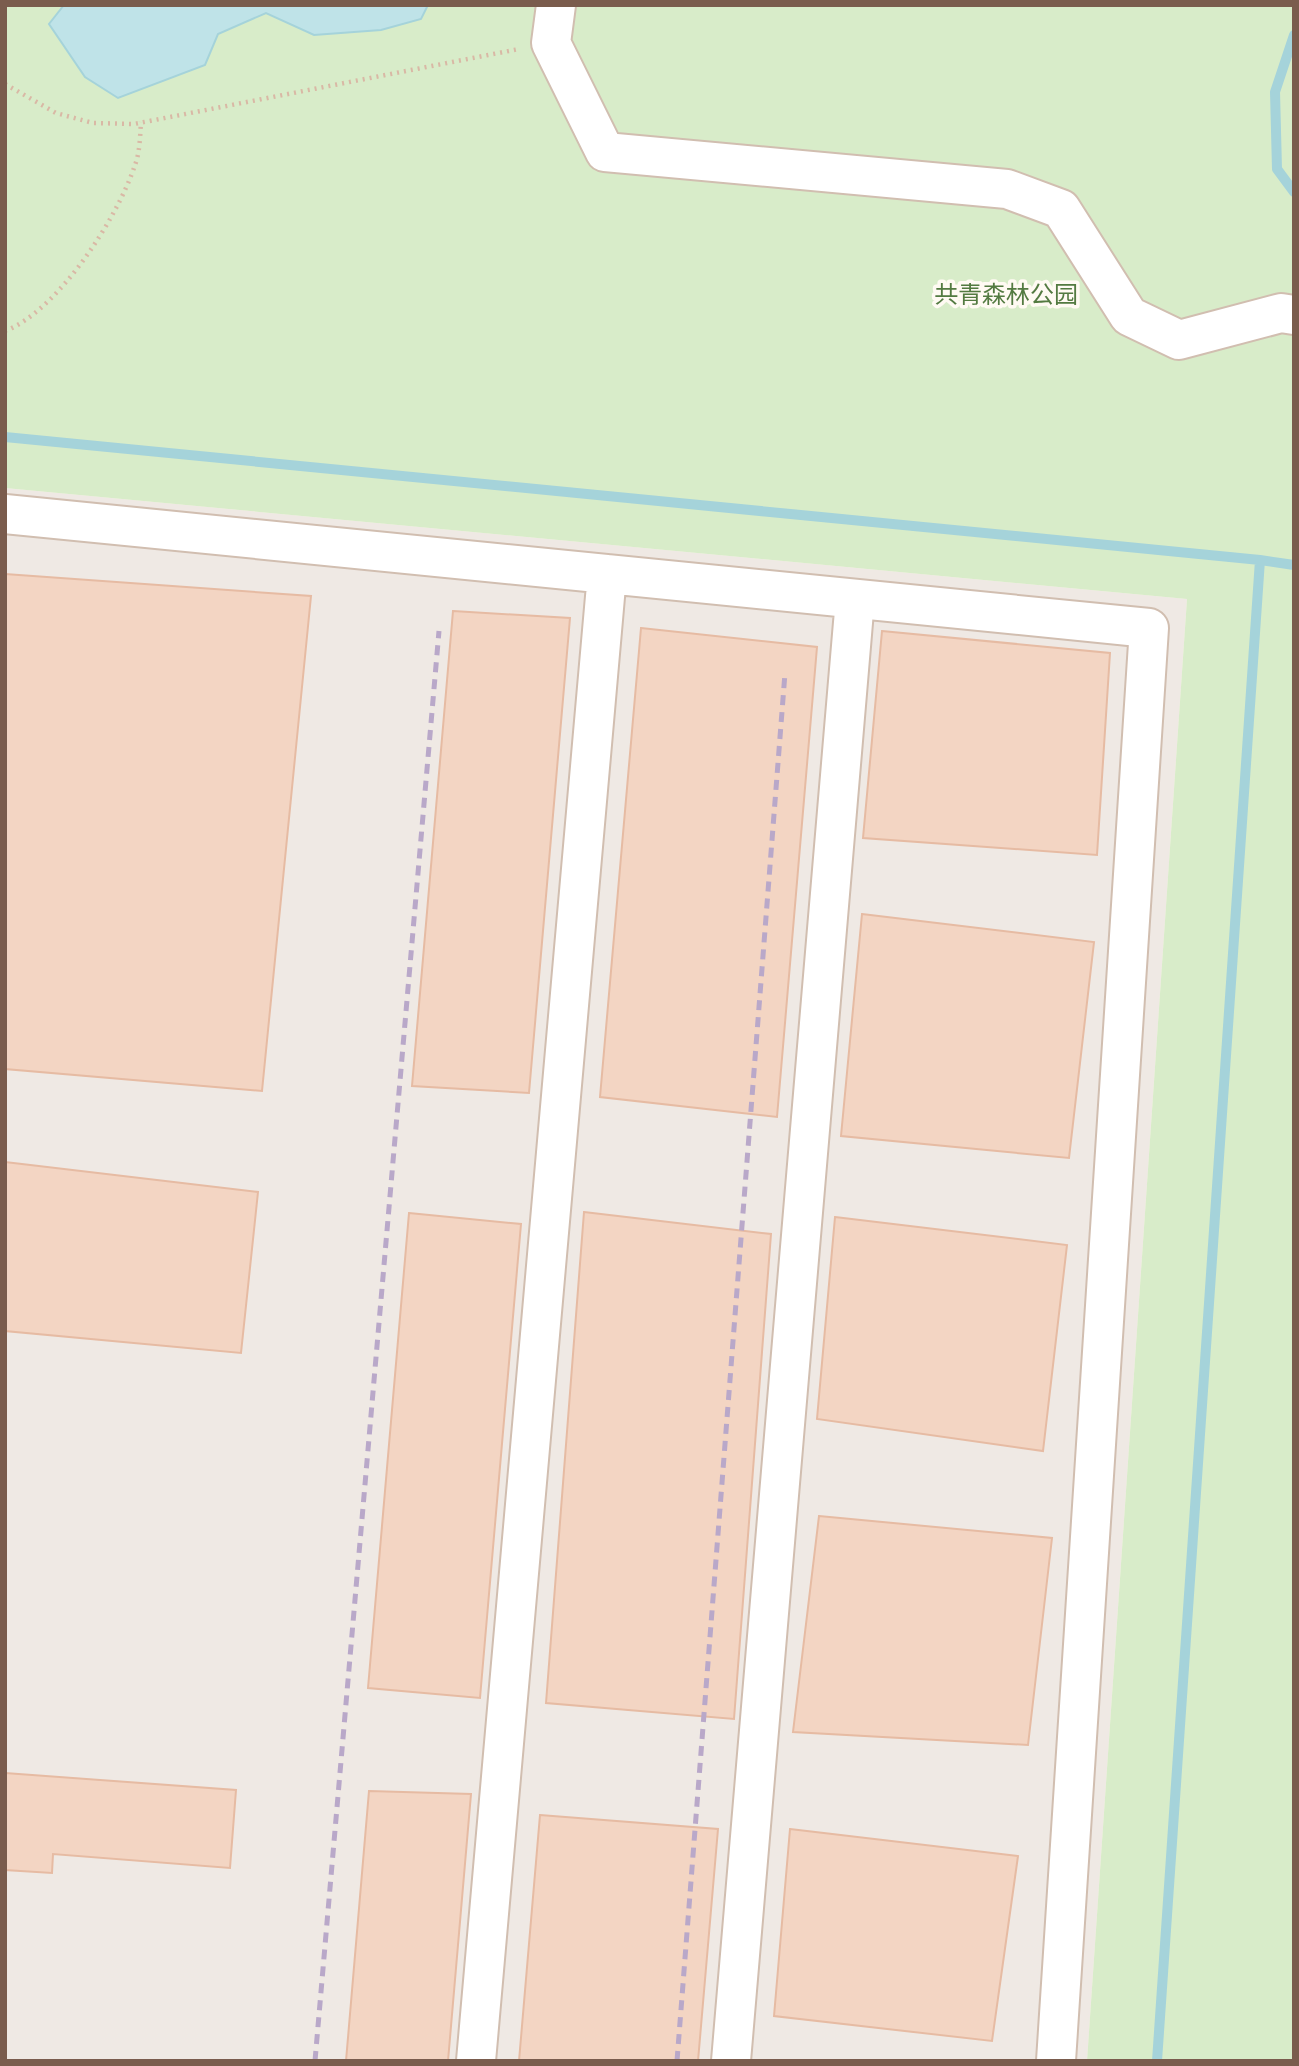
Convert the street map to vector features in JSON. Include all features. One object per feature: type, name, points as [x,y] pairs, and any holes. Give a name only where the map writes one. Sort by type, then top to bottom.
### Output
[{"type":"street","points":[[556,5],[551,43],[605,152],[1007,189],[1062,209],[1129,316],[1179,340],[1281,313],[1294,315]]},
{"type":"street","points":[[5,514],[1149,628],[1056,2061]]},
{"type":"street","points":[[477,2061],[607,574]]},
{"type":"street","points":[[731,2061],[855,598]]},
{"type":"path","points":[[5,84],[56,113],[93,123],[141,122],[551,43]]},
{"type":"path","points":[[5,331],[16,327],[59,289],[92,250],[123,196],[136,162],[141,122]]},
{"type":"shaded area","points":[[5,488],[1187,599],[1087,2061],[5,2061]]},
{"type":"green space","name":"共青森林公园","points":[[5,5],[1294,5],[1294,2061],[1087,2061],[1187,599],[5,488]]},
{"type":"water","points":[[64,5],[428,5],[421,19],[381,30],[314,35],[266,13],[218,34],[205,65],[118,98],[85,77],[49,24]]},
{"type":"building","points":[[5,574],[311,596],[262,1091],[5,1069]]},
{"type":"building","points":[[453,611],[570,618],[529,1093],[412,1086]]},
{"type":"building","points":[[641,628],[817,647],[777,1117],[600,1097]]},
{"type":"building","points":[[882,631],[1110,653],[1097,855],[863,838]]},
{"type":"building","points":[[862,914],[1094,942],[1069,1158],[841,1136]]},
{"type":"building","points":[[5,1162],[258,1192],[241,1353],[5,1331]]},
{"type":"building","points":[[584,1212],[771,1234],[734,1719],[546,1703]]},
{"type":"building","points":[[409,1213],[521,1224],[480,1698],[368,1688]]},
{"type":"building","points":[[835,1217],[1067,1245],[1043,1451],[817,1419]]},
{"type":"building","points":[[819,1516],[1052,1538],[1028,1745],[793,1732]]},
{"type":"building","points":[[5,1773],[236,1790],[230,1868],[53,1854],[52,1873],[5,1870]]},
{"type":"building","points":[[369,1791],[471,1794],[448,2061],[346,2061]]},
{"type":"building","points":[[540,1815],[718,1829],[698,2061],[519,2061]]},
{"type":"building","points":[[790,1829],[1018,1856],[992,2041],[774,2016]]},
{"type":"waterway","points":[[1294,35],[1275,92],[1277,169],[1294,192]]},
{"type":"waterway","points":[[5,437],[1260,560],[1157,2061]]},
{"type":"waterway","points":[[1260,560],[1294,565]]},
{"type":"railway","points":[[315,2061],[439,631]]},
{"type":"railway","points":[[677,2061],[785,673]]}]
